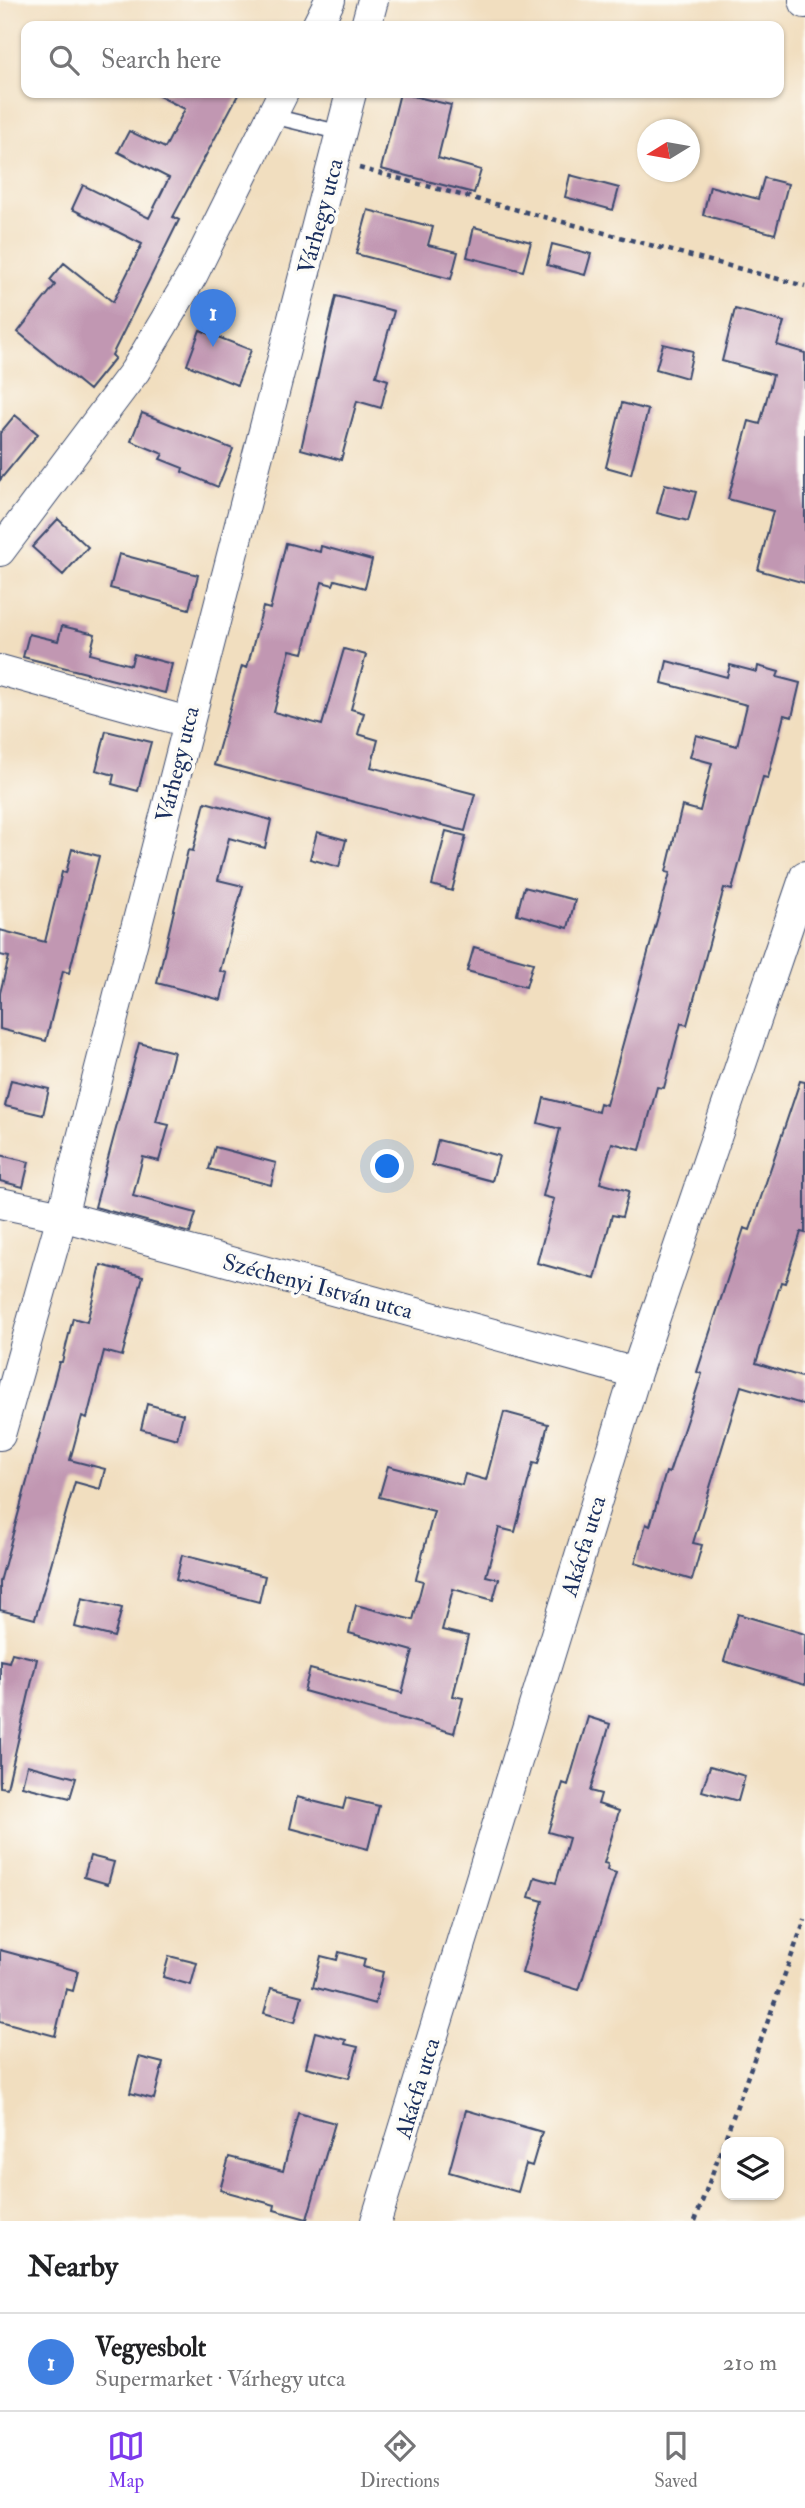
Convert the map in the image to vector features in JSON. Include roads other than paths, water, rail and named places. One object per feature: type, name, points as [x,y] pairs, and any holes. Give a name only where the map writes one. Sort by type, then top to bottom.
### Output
[{"type":"street","points":[[320,21],[330,0]]},
{"type":"street","points":[[367,21],[373,0]]},
{"type":"street","name":"Várhegy utca","points":[[0,1435],[62,1216],[350,98]]},
{"type":"street","points":[[0,551],[135,371],[193,274],[278,104]]},
{"type":"street","points":[[0,670],[188,722]]},
{"type":"street","name":"Akácfa utca","points":[[376,2221],[636,1373],[805,876]]},
{"type":"street","name":"Széchenyi István utca","points":[[0,1203],[62,1216],[636,1373]]},
{"type":"lane","points":[[278,104],[341,132]]},
{"type":"place","name":"Vegyesbolt","points":[[213,347]]}]
